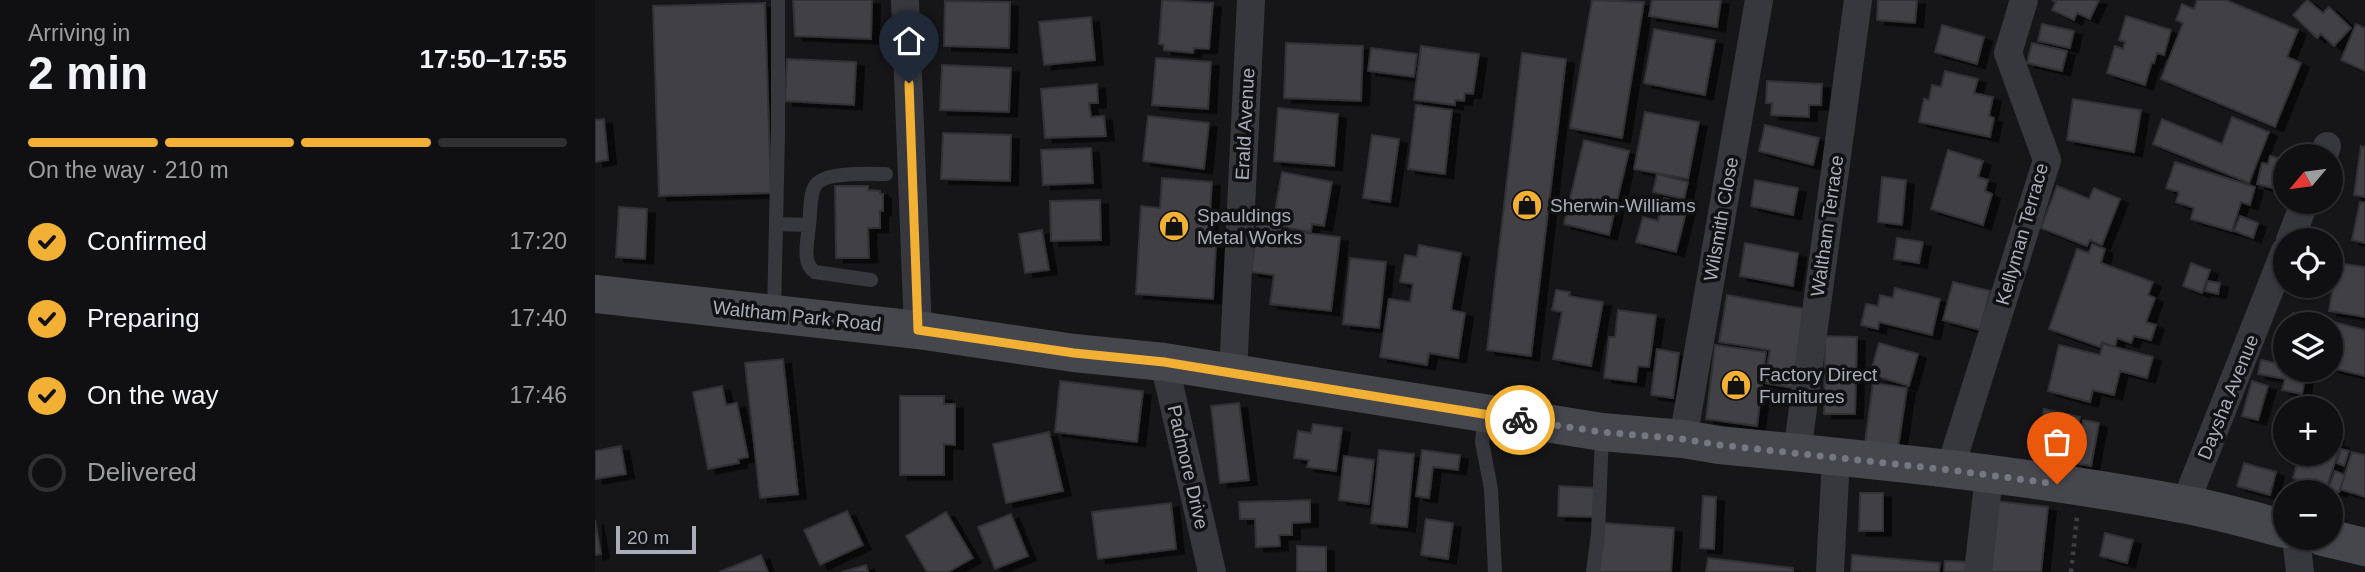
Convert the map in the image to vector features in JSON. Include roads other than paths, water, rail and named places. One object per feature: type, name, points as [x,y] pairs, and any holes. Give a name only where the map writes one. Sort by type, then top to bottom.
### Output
[{"type":"main road","name":"Waltham Park Road","points":[[595,294],[918,330],[1074,353],[1164,362],[1602,432],[1683,439],[2080,486],[2185,504],[2273,526]]},
{"type":"main road","points":[[2343,542],[2365,547]]},
{"type":"street","points":[[905,0],[918,330]]},
{"type":"street","name":"Erald Avenue","points":[[1233,373],[1251,0]]},
{"type":"street","name":"Wilsmith Close","points":[[1683,439],[1759,0]]},
{"type":"street","name":"Waltham Terrace","points":[[1797,453],[1858,0]]},
{"type":"street","name":"Kellyman Terrace","points":[[1950,470],[2047,160],[2008,53],[2024,0]]},
{"type":"street","name":"Daysha Avenue","points":[[2185,504],[2273,281]]},
{"type":"street","name":"Padmore Drive","points":[[1164,362],[1212,572]]},
{"type":"street","points":[[1830,572],[1836,458]]},
{"type":"street","points":[[1978,572],[1989,475]]},
{"type":"street","points":[[2298,550],[2300,572]]},
{"type":"lane","points":[[774,314],[778,0]]},
{"type":"lane","points":[[871,280],[823,275],[811,269],[807,259],[813,192],[816,184],[824,177],[886,174]]},
{"type":"lane","points":[[776,224],[809,225]]},
{"type":"lane","points":[[1485,415],[1482,442],[1490,489],[1495,572]]},
{"type":"lane","points":[[1593,572],[1598,534],[1602,432]]},
{"type":"place","name":"Sherwin-Williams","points":[[1527,205]]},
{"type":"place","name":"Spauldings Metal Works","points":[[1174,226]]},
{"type":"place","name":"Factory Direct Furnitures","points":[[1736,385]]}]
